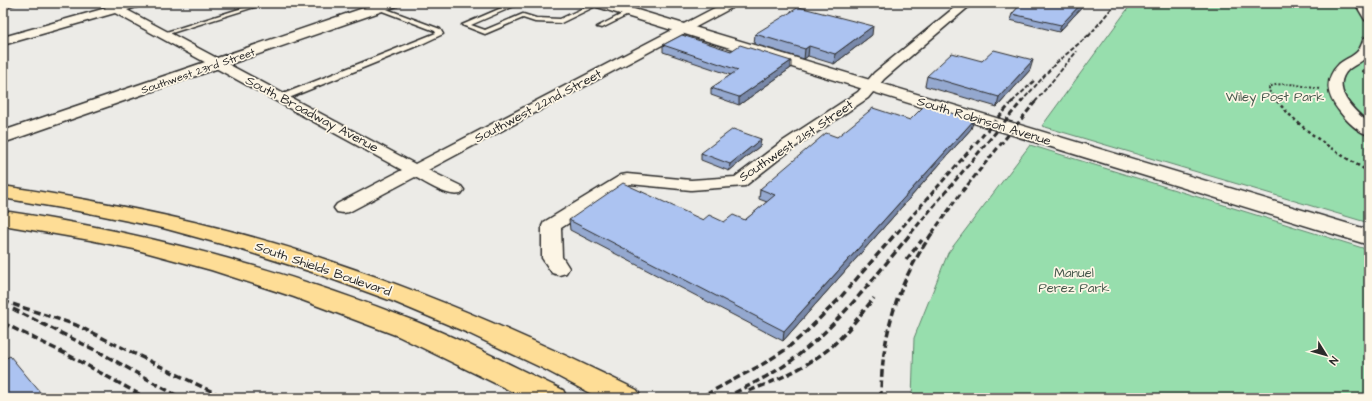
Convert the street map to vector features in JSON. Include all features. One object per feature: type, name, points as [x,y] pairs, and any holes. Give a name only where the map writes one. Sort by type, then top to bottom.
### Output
[{"type":"main road","name":"South Robinson Avenue","points":[[599,3],[1369,238]]},
{"type":"main road","name":"Southwest 23rd Street","points":[[3,138],[385,5]]},
{"type":"main road","name":"South Shields Boulevard","points":[[3,192],[116,210],[197,229],[327,268],[444,312],[578,372],[626,398]]},
{"type":"main road","name":"South Shields Boulevard","points":[[3,218],[82,231],[172,251],[301,289],[414,332],[552,398]]},
{"type":"street","points":[[3,41],[111,6],[139,3]]},
{"type":"street","name":"Southwest 22nd Street","points":[[343,208],[416,171],[733,3]]},
{"type":"street","name":"Southwest 21st Street","points":[[559,268],[552,258],[551,226],[627,179],[691,185],[739,182],[786,146],[863,95],[879,76],[967,3]]},
{"type":"street","name":"South Broadway Avenue","points":[[111,6],[416,171],[456,190]]},
{"type":"street","points":[[1367,49],[1346,66],[1334,79],[1334,87],[1336,96],[1346,110],[1369,130]]},
{"type":"lane","points":[[3,6],[14,3]]},
{"type":"lane","points":[[163,34],[264,3]]},
{"type":"lane","points":[[518,3],[465,25],[485,32],[523,16],[535,20],[560,21],[599,3]]},
{"type":"lane","points":[[281,98],[440,34],[438,30],[385,5]]},
{"type":"lane","points":[[600,28],[630,12]]},
{"type":"path","points":[[1346,66],[1369,73]]},
{"type":"path","points":[[1324,85],[1322,89],[1284,84],[1274,85],[1269,87],[1269,91],[1286,113],[1301,128],[1337,154],[1369,172]]},
{"type":"green space","name":"Wiley Post Park","points":[[1132,3],[1369,3],[1369,223],[1042,126]]},
{"type":"green space","name":"Manuel Perez Park","points":[[1030,145],[1369,250],[1369,398],[912,398],[914,338],[948,253]]},
{"type":"building","points":[[1022,3],[1082,3],[1061,25],[1012,14]]},
{"type":"building","points":[[799,7],[873,26],[835,54],[809,46],[805,49],[755,34]]},
{"type":"building","points":[[682,35],[731,51],[740,45],[791,61],[739,97],[711,88],[738,70],[663,45]]},
{"type":"building","points":[[994,50],[1033,60],[999,97],[927,76],[952,53],[982,61]]},
{"type":"building","points":[[925,105],[974,120],[784,331],[569,220],[623,183],[703,220],[709,215],[724,222],[733,215],[745,220],[775,195],[760,189],[826,133],[837,137],[873,108],[910,120]]},
{"type":"building","points":[[733,129],[761,139],[730,164],[701,153]]},
{"type":"building","points":[[10,356],[45,398],[3,398],[3,360]]},
{"type":"railway","points":[[1088,37],[1116,3]]},
{"type":"railway","points":[[1021,102],[1055,64],[1091,33]]},
{"type":"railway","points":[[1035,102],[1077,51]]},
{"type":"railway","points":[[1013,101],[1034,81]]},
{"type":"railway","points":[[897,233],[1013,101]]},
{"type":"railway","points":[[911,233],[1022,101]]},
{"type":"railway","points":[[932,233],[961,193],[1036,101]]},
{"type":"railway","points":[[696,398],[705,395],[763,364],[785,350],[805,333],[840,298],[897,232]]},
{"type":"railway","points":[[725,398],[762,379],[788,363],[828,329],[857,298],[912,232]]},
{"type":"railway","points":[[881,398],[884,353],[894,311],[910,271],[920,251],[933,232]]},
{"type":"railway","points":[[906,260],[922,240]]},
{"type":"railway","points":[[749,391],[792,372],[822,354],[842,336],[874,298]]},
{"type":"railway","points":[[3,301],[76,325],[225,398]]},
{"type":"railway","points":[[13,309],[101,353],[181,398]]},
{"type":"railway","points":[[3,323],[70,356],[146,398]]}]
